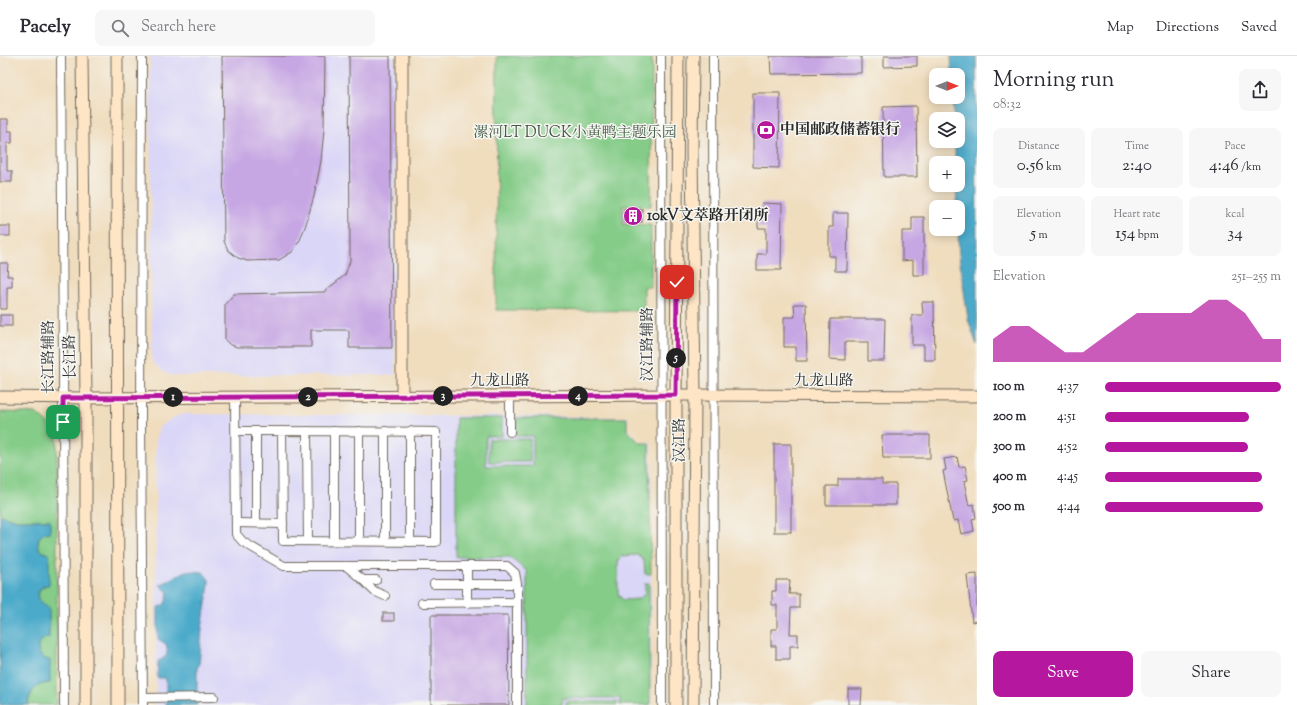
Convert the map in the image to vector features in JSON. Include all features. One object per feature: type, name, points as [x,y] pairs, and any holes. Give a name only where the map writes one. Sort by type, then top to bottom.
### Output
[{"type":"street","name":"长江路辅路","points":[[61,56],[64,705]]},
{"type":"street","name":"长江路","points":[[82,56],[86,398],[86,705]]},
{"type":"street","points":[[117,56],[118,705]]},
{"type":"street","points":[[142,56],[141,398],[143,701],[214,697]]},
{"type":"street","points":[[402,56],[402,396]]},
{"type":"street","name":"汉江路辅路","points":[[661,56],[662,705]]},
{"type":"street","name":"汉江路","points":[[676,705],[678,56]]},
{"type":"street","name":"汉江路","points":[[693,56],[692,151],[695,395],[693,705]]},
{"type":"street","points":[[713,56],[714,705]]},
{"type":"street","name":"九龙山路","points":[[0,397],[141,398],[662,395],[977,396]]},
{"type":"street","points":[[510,396],[510,432]]},
{"type":"street","points":[[235,397],[236,534],[243,542],[284,566],[507,566],[515,573],[517,584],[517,705]]},
{"type":"street","points":[[236,431],[256,431],[282,431],[385,431],[436,432],[436,542],[282,541],[282,431]]},
{"type":"street","points":[[256,431],[256,524]]},
{"type":"street","points":[[307,431],[308,541]]},
{"type":"street","points":[[334,431],[334,541]]},
{"type":"street","points":[[359,431],[359,541]]},
{"type":"street","points":[[385,431],[385,541]]},
{"type":"street","points":[[410,432],[410,542]]},
{"type":"street","points":[[236,523],[282,524]]},
{"type":"street","points":[[346,566],[374,591],[385,596]]},
{"type":"street","points":[[467,566],[467,603]]},
{"type":"street","points":[[363,580],[376,580]]},
{"type":"street","points":[[434,584],[517,584]]},
{"type":"street","points":[[422,603],[517,602]]},
{"type":"shaded area","points":[[150,56],[395,56],[395,375],[173,376],[163,372],[152,362]]},
{"type":"shaded area","points":[[182,414],[628,417],[628,429],[640,442],[651,442],[651,705],[156,705],[156,439],[159,427]]},
{"type":"green space","name":"漯河LT DUCK小黄鸭主题乐园","points":[[497,56],[652,56],[651,206],[623,206],[623,224],[651,225],[651,287],[644,287],[644,311],[496,310]]},
{"type":"green space","points":[[0,412],[36,413],[57,432],[57,705],[28,705],[30,695],[38,686],[45,683],[50,683],[45,659],[39,653],[38,649],[41,640],[49,637],[46,606],[40,601],[38,595],[40,590],[46,585],[49,554],[41,551],[38,544],[39,538],[45,532],[49,520],[17,520],[0,515]]},
{"type":"green space","points":[[456,418],[502,418],[502,436],[486,436],[486,466],[533,466],[533,436],[516,436],[516,418],[627,418],[627,430],[640,443],[649,443],[651,574],[645,574],[644,561],[638,555],[622,556],[618,562],[618,594],[623,600],[639,599],[645,593],[645,583],[649,583],[650,705],[620,705],[620,698],[563,698],[562,705],[527,705],[527,571],[509,557],[456,557]]},
{"type":"green space","points":[[489,439],[530,439],[530,462],[489,462]]},
{"type":"green space","points":[[566,701],[617,702],[617,705],[566,705]]},
{"type":"water","points":[[951,56],[976,56],[977,345],[968,319],[959,255],[958,236],[965,236],[965,200],[957,200],[956,192],[965,192],[965,156],[955,156],[955,148],[965,148],[965,112],[954,112],[953,104],[965,104],[965,68],[952,68]]},
{"type":"water","points":[[0,515],[17,520],[50,520],[50,532],[41,536],[38,543],[44,553],[49,554],[49,585],[41,588],[38,595],[41,603],[49,607],[49,637],[40,641],[38,648],[41,656],[50,660],[50,683],[41,684],[34,689],[30,696],[28,705],[0,705]]},
{"type":"water","points":[[186,571],[203,572],[209,580],[202,628],[199,666],[197,666],[197,705],[166,705],[166,678],[157,678],[158,661],[165,656],[167,650],[166,644],[158,639],[158,607],[164,605],[168,592],[160,585]]},
{"type":"building","points":[[222,56],[325,56],[324,130],[321,161],[314,196],[300,240],[292,252],[279,260],[247,261],[238,258],[228,250],[224,241]]},
{"type":"building","points":[[349,56],[390,56],[392,348],[349,348],[349,330],[311,330],[311,347],[237,347],[229,344],[225,340],[225,304],[234,294],[324,292],[345,275],[350,261]]},
{"type":"building","points":[[770,56],[861,56],[861,73],[771,74]]},
{"type":"building","points":[[884,56],[917,56],[917,66],[884,67]]},
{"type":"building","name":"中国邮政储蓄银行","points":[[753,93],[780,93],[779,168],[753,167]]},
{"type":"building","points":[[916,106],[917,177],[884,177],[883,107]]},
{"type":"building","points":[[0,119],[8,119],[8,131],[12,131],[12,143],[7,143],[7,171],[12,171],[12,182],[0,182]]},
{"type":"building","points":[[762,203],[782,204],[781,270],[757,270],[757,254],[766,254],[766,228],[758,228],[758,213],[761,213]]},
{"type":"building","name":"10kV文萃路开闭所","points":[[624,209],[642,209],[642,222],[624,222]]},
{"type":"building","points":[[833,213],[848,213],[847,271],[835,271],[835,256],[829,256],[829,227],[833,227]]},
{"type":"building","points":[[912,217],[924,217],[924,275],[913,275],[913,260],[902,261],[902,231],[912,231]]},
{"type":"building","points":[[0,226],[10,226],[10,236],[0,236]]},
{"type":"building","points":[[0,263],[8,263],[7,276],[12,276],[12,287],[7,287],[7,309],[0,309]]},
{"type":"building","points":[[922,302],[934,302],[935,360],[924,360],[924,345],[912,345],[912,315],[923,315]]},
{"type":"building","points":[[794,304],[806,304],[807,361],[796,361],[796,347],[784,347],[784,317],[795,317]]},
{"type":"building","points":[[0,315],[12,315],[12,326],[0,326]]},
{"type":"building","points":[[830,319],[885,319],[884,361],[868,361],[868,342],[845,342],[845,360],[829,359]]},
{"type":"building","points":[[882,435],[930,435],[930,458],[883,458]]},
{"type":"building","points":[[774,444],[791,444],[791,532],[774,532]]},
{"type":"building","points":[[957,457],[959,467],[965,466],[968,480],[964,481],[969,506],[974,504],[976,518],[972,519],[974,531],[961,534],[958,520],[953,521],[943,471],[946,470],[944,459]]},
{"type":"building","points":[[838,479],[882,479],[882,484],[896,484],[896,505],[826,505],[826,486],[838,486]]},
{"type":"building","points":[[977,574],[977,621],[972,622],[967,575]]},
{"type":"building","points":[[776,580],[790,580],[789,594],[799,594],[799,608],[791,608],[790,634],[798,634],[798,646],[790,646],[790,659],[776,659],[776,646],[771,646],[771,629],[777,629],[777,605],[772,605],[772,591],[776,591]]},
{"type":"building","points":[[383,613],[394,613],[394,621],[383,621]]},
{"type":"building","points":[[431,615],[508,615],[509,705],[431,705]]},
{"type":"building","points":[[848,689],[862,689],[861,705],[848,705]]},
{"type":"place","name":"中国邮政储蓄银行","points":[[766,130]]},
{"type":"place","name":"10kV文萃路开闭所","points":[[633,216]]},
{"type":"route","points":[[63,422],[63,398],[676,395],[677,282]]}]
